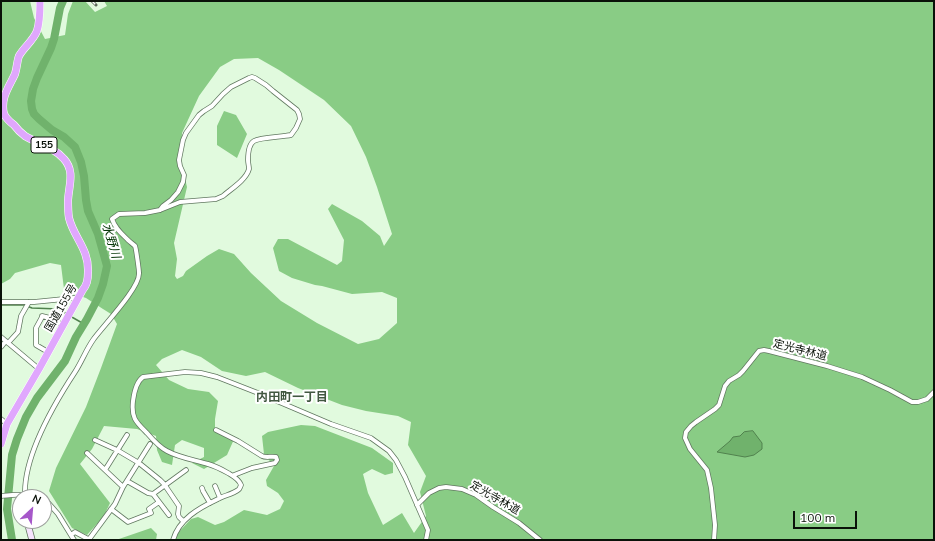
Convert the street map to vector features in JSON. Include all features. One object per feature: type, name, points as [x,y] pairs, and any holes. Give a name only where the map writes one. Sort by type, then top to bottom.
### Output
[{"type":"highway","name":"国道155号","points":[[1,444],[7,424],[87,284],[88,279],[88,260],[84,248],[75,234],[68,209],[71,179],[70,168],[63,158],[53,150],[19,131],[4,114],[2,106],[3,99],[14,75],[19,57],[26,46],[34,38],[37,30],[40,1]]},
{"type":"street","points":[[25,489],[33,453],[59,396],[94,339],[133,290],[138,281],[139,273],[135,247],[114,226],[112,218],[119,214],[145,213],[160,210],[180,202],[216,199],[223,196],[246,175],[249,169],[249,147],[252,143],[262,138],[285,137],[291,135],[300,119],[297,110],[255,78],[249,78],[226,91],[212,106],[199,116],[186,133],[179,160],[184,175],[183,182],[178,192],[160,210]]},
{"type":"street","points":[[1,302],[78,299]]},
{"type":"street","points":[[1,347],[18,332],[21,316],[29,302]]},
{"type":"street","points":[[48,352],[36,345],[36,328],[42,316],[50,318],[63,325]]},
{"type":"street","points":[[1,337],[39,369]]},
{"type":"street","name":"定光寺林道","points":[[714,540],[715,525],[711,488],[707,470],[690,449],[685,438],[686,432],[691,426],[719,405],[725,386],[729,380],[739,375],[759,351],[769,351],[862,377],[912,402],[927,399],[934,392]]},
{"type":"street","points":[[173,540],[176,531],[182,522],[210,503],[238,490],[241,485],[240,482],[233,476],[216,467],[168,452],[161,447],[133,418],[133,400],[138,382],[143,377],[185,372],[200,373],[235,383],[332,424],[370,438],[389,451],[396,460],[428,530],[426,540]]},
{"type":"street","points":[[1,419],[7,424]]},
{"type":"street","points":[[216,430],[264,457],[272,456],[277,458],[274,462],[252,468],[233,476]]},
{"type":"street","points":[[105,470],[126,435]]},
{"type":"street","points":[[95,440],[117,450],[139,463],[160,480],[179,506],[178,514],[182,522]]},
{"type":"street","points":[[71,535],[75,532],[90,538],[117,501],[126,481],[150,444]]},
{"type":"street","points":[[87,453],[123,487]]},
{"type":"street","points":[[153,494],[186,470]]},
{"type":"street","points":[[126,481],[148,493],[153,494],[169,515]]},
{"type":"street","points":[[215,486],[220,498]]},
{"type":"street","name":"定光寺林道","points":[[417,505],[428,494],[439,488],[446,487],[462,489],[476,495],[519,523],[540,540]]},
{"type":"street","points":[[202,488],[210,503]]},
{"type":"street","points":[[1,496],[12,496]]},
{"type":"street","points":[[111,509],[128,522],[151,513],[149,509],[159,502]]},
{"type":"street","points":[[52,508],[58,514],[74,540]]},
{"type":"street","points":[[30,529],[32,540]]},
{"type":"shaded area","points":[[1,1],[30,1],[34,18],[45,39],[65,35],[68,14],[73,1],[85,1],[95,12],[107,6],[104,1],[934,1],[934,540],[176,540],[176,535],[191,519],[198,517],[215,525],[224,522],[244,510],[267,515],[280,509],[284,501],[278,493],[267,486],[266,480],[274,466],[264,454],[262,436],[268,432],[301,425],[315,426],[372,448],[393,463],[393,473],[385,475],[372,469],[363,474],[368,493],[383,525],[402,513],[414,533],[426,516],[420,492],[426,476],[408,445],[411,422],[398,416],[366,411],[342,405],[298,388],[265,372],[246,376],[222,371],[201,357],[182,350],[162,359],[156,365],[169,380],[188,389],[209,392],[218,401],[215,429],[235,437],[227,455],[204,469],[192,463],[204,457],[204,448],[182,440],[175,445],[172,465],[162,462],[157,450],[156,436],[137,429],[104,426],[92,449],[80,464],[110,503],[104,516],[87,535],[72,528],[52,496],[52,489],[50,489],[56,468],[86,407],[117,324],[111,314],[86,298],[64,289],[61,265],[50,263],[15,273],[10,279],[1,284]],"holes":[[[258,58],[324,100],[351,126],[366,157],[392,234],[384,246],[380,236],[362,221],[332,204],[328,209],[344,240],[342,261],[337,265],[288,239],[278,239],[273,248],[279,271],[292,278],[352,294],[382,292],[397,298],[397,323],[379,339],[358,344],[317,323],[281,301],[251,273],[234,254],[219,249],[186,271],[183,276],[177,279],[175,276],[177,259],[174,243],[187,187],[181,162],[182,133],[199,96],[220,67],[234,59]]]},
{"type":"shaded area","points":[[224,111],[236,115],[247,134],[237,158],[217,145],[217,126]]},
{"type":"shaded area","points":[[753,431],[762,443],[762,449],[754,455],[745,457],[717,452],[733,437],[740,436],[744,432]]},
{"type":"shaded area","points":[[151,528],[157,534],[156,540],[116,540]]},
{"type":"waterway","name":"水野川","points":[[12,540],[7,509],[12,455],[17,439],[26,417],[37,398],[65,361],[76,337],[98,298],[107,266],[98,234],[88,211],[84,176],[81,162],[75,147],[39,119],[34,114],[32,109],[31,101],[33,89],[51,48],[63,1]]},
{"type":"waterway","points":[[1,305],[24,305],[32,308],[59,309],[67,314]]},
{"type":"waterway","points":[[70,316],[84,324]]},
{"type":"railway","points":[[92,1],[96,5]]},
{"type":"district","name":"内田町一丁目","points":[[292,397]]}]
